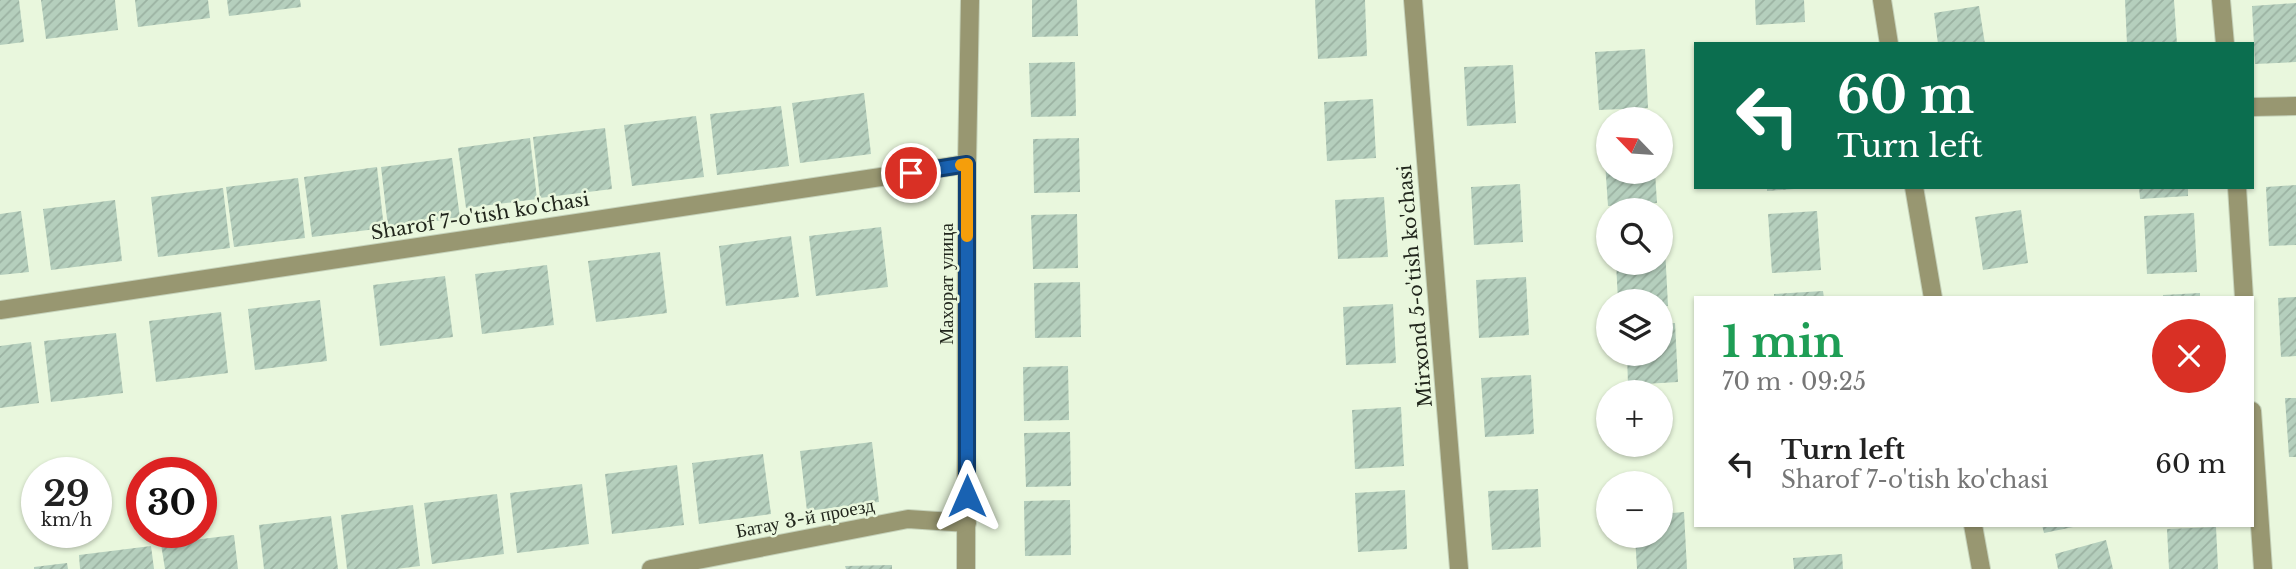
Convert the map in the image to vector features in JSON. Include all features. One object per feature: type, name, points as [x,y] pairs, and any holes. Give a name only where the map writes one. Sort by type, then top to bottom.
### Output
[{"type":"street","name":"Махорат улица","points":[[966,569],[970,0]]},
{"type":"street","name":"Mirxond 5-o'tish ko'chasi","points":[[1413,0],[1459,569]]},
{"type":"street","points":[[1882,0],[1889,42]]},
{"type":"street","points":[[2221,0],[2225,42]]},
{"type":"street","points":[[2254,107],[2296,106]]},
{"type":"street","name":"Sharof 7-o'tish ko'chasi","points":[[0,310],[967,164]]},
{"type":"street","points":[[1914,189],[1933,296]]},
{"type":"street","points":[[2237,189],[2244,296]]},
{"type":"street","points":[[2254,440],[2263,569]]},
{"type":"street","name":"Батау 3-й проезд","points":[[652,569],[908,519],[967,523]]},
{"type":"street","points":[[1973,527],[1981,569]]},
{"type":"building","points":[[0,0],[19,0],[24,42],[0,45]]},
{"type":"building","points":[[41,0],[115,0],[118,30],[46,39]]},
{"type":"building","points":[[135,0],[208,0],[210,18],[138,27]]},
{"type":"building","points":[[227,0],[300,0],[301,7],[229,16]]},
{"type":"building","points":[[1032,0],[1077,0],[1078,36],[1032,37]]},
{"type":"building","points":[[1315,0],[1365,0],[1367,56],[1318,59]]},
{"type":"building","points":[[1755,0],[1804,0],[1805,22],[1756,25]]},
{"type":"building","points":[[2125,0],[2174,0],[2177,42],[2127,42]]},
{"type":"building","points":[[2296,3],[2296,62],[2255,64],[2252,6]]},
{"type":"building","points":[[1979,6],[1985,42],[1938,42],[1934,13]]},
{"type":"building","points":[[1645,49],[1648,107],[1599,107],[1595,52]]},
{"type":"building","points":[[1075,62],[1076,116],[1031,117],[1029,63]]},
{"type":"building","points":[[1513,65],[1516,123],[1467,126],[1464,67]]},
{"type":"building","points":[[864,93],[871,154],[800,163],[792,103]]},
{"type":"building","points":[[1373,99],[1376,158],[1327,161],[1324,102]]},
{"type":"building","points":[[781,106],[789,166],[717,175],[710,114]]},
{"type":"building","points":[[696,116],[704,177],[632,186],[624,125]]},
{"type":"building","points":[[605,128],[612,189],[540,198],[533,137]]},
{"type":"building","points":[[530,138],[537,199],[466,208],[458,148]]},
{"type":"building","points":[[1079,138],[1080,192],[1034,193],[1033,139]]},
{"type":"building","points":[[452,158],[460,218],[388,227],[381,167]]},
{"type":"building","points":[[377,167],[384,228],[312,237],[304,177]]},
{"type":"building","points":[[298,178],[305,238],[234,247],[226,187]]},
{"type":"building","points":[[1520,184],[1523,242],[1474,245],[1471,187]]},
{"type":"building","points":[[1607,184],[1656,184],[1657,198],[1607,198]]},
{"type":"building","points":[[2296,185],[2296,245],[2269,246],[2266,187]]},
{"type":"building","points":[[223,188],[230,248],[158,257],[151,197]]},
{"type":"building","points":[[2139,189],[2188,189],[2188,196],[2140,199]]},
{"type":"building","points":[[1384,197],[1388,257],[1338,259],[1335,200]]},
{"type":"building","points":[[115,200],[122,261],[51,270],[43,209]]},
{"type":"building","points":[[2021,210],[2028,263],[1983,270],[1975,217]]},
{"type":"building","points":[[21,211],[29,272],[0,275],[0,214]]},
{"type":"building","points":[[1817,211],[1821,270],[1772,273],[1768,214]]},
{"type":"building","points":[[2194,213],[2197,272],[2147,274],[2144,216]]},
{"type":"building","points":[[1077,214],[1078,268],[1033,269],[1031,215]]},
{"type":"building","points":[[881,227],[888,287],[816,296],[809,236]]},
{"type":"building","points":[[791,236],[799,297],[726,306],[719,246]]},
{"type":"building","points":[[660,252],[667,313],[596,322],[588,261]]},
{"type":"building","points":[[547,265],[554,325],[482,334],[475,274]]},
{"type":"building","points":[[1617,275],[1666,275],[1667,289],[1617,289]]},
{"type":"building","points":[[445,276],[453,337],[380,346],[373,285]]},
{"type":"building","points":[[1526,277],[1529,335],[1479,338],[1476,280]]},
{"type":"building","points":[[1080,282],[1081,337],[1035,338],[1034,283]]},
{"type":"building","points":[[1823,291],[1824,296],[1774,296]]},
{"type":"building","points":[[2200,293],[2200,296],[2163,295]]},
{"type":"building","points":[[2296,297],[2296,356],[2281,357],[2278,298]]},
{"type":"building","points":[[320,300],[327,361],[255,370],[248,309]]},
{"type":"building","points":[[1393,304],[1396,363],[1346,365],[1343,307]]},
{"type":"building","points":[[221,312],[228,373],[156,382],[149,321]]},
{"type":"building","points":[[1673,323],[1678,382],[1628,380],[1627,366],[1673,366]]},
{"type":"building","points":[[116,333],[123,393],[51,402],[44,341]]},
{"type":"building","points":[[31,342],[39,403],[0,408],[0,346]]},
{"type":"building","points":[[1068,366],[1069,420],[1024,421],[1023,367]]},
{"type":"building","points":[[1531,375],[1534,434],[1485,437],[1481,378]]},
{"type":"building","points":[[2285,398],[2296,398],[2296,457],[2289,457]]},
{"type":"building","points":[[1401,407],[1404,466],[1355,469],[1352,410]]},
{"type":"building","points":[[1070,432],[1071,486],[1026,487],[1024,433]]},
{"type":"building","points":[[872,442],[879,502],[807,511],[800,451]]},
{"type":"building","points":[[763,454],[771,514],[699,524],[692,463]]},
{"type":"building","points":[[677,465],[684,525],[612,534],[605,474]]},
{"type":"building","points":[[582,484],[589,544],[517,553],[510,493]]},
{"type":"building","points":[[1538,489],[1541,547],[1492,550],[1488,491]]},
{"type":"building","points":[[1405,490],[1407,549],[1358,552],[1355,493]]},
{"type":"building","points":[[497,494],[504,554],[432,564],[424,503]]},
{"type":"building","points":[[1070,500],[1071,555],[1025,556],[1024,501]]},
{"type":"building","points":[[413,505],[420,566],[347,569],[341,515]]},
{"type":"building","points":[[1684,512],[1687,569],[1637,569],[1636,548],[1673,548],[1673,513]]},
{"type":"building","points":[[331,516],[338,569],[264,569],[259,525]]},
{"type":"building","points":[[2042,527],[2073,527],[2044,533]]},
{"type":"building","points":[[2216,527],[2218,569],[2169,569],[2167,529]]},
{"type":"building","points":[[234,535],[238,569],[165,569],[162,548],[217,548],[217,537]]},
{"type":"building","points":[[2106,540],[2113,569],[2058,569],[2055,554]]},
{"type":"building","points":[[151,548],[154,569],[80,569],[79,555]]},
{"type":"building","points":[[1842,554],[1843,569],[1794,569],[1793,558]]},
{"type":"building","points":[[67,563],[68,569],[34,569],[34,567]]},
{"type":"building","points":[[892,565],[892,569],[846,569],[845,566]]},
{"type":"slow traffic","points":[[961,165],[967,164],[967,236]]},
{"type":"route","points":[[911,173],[967,164],[967,496]]}]
